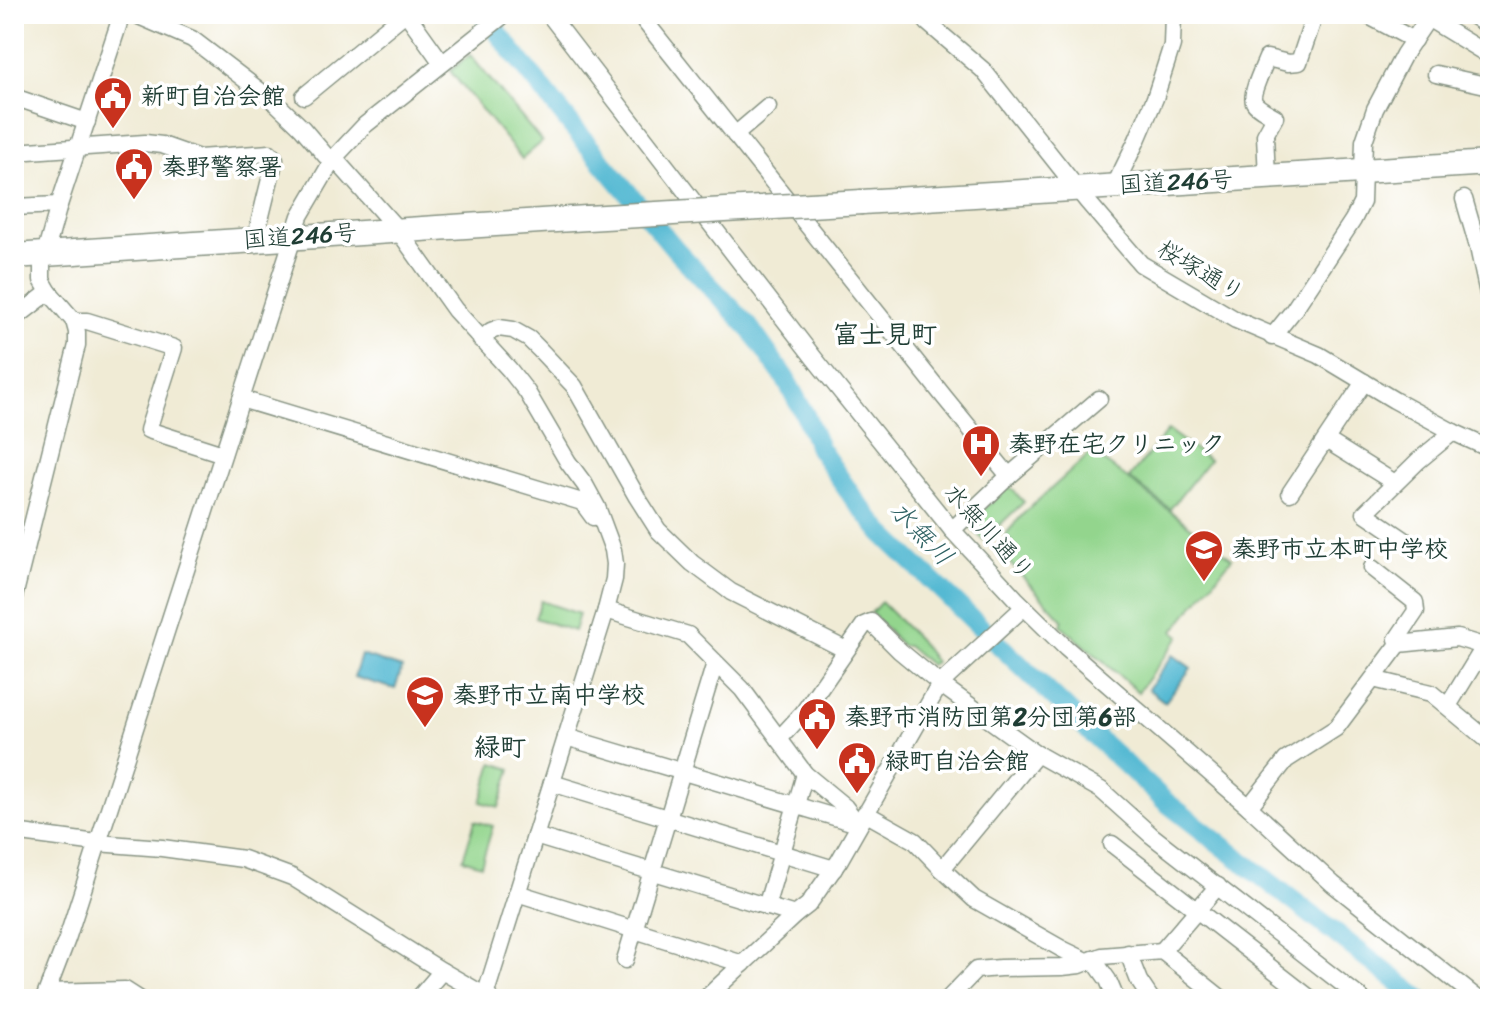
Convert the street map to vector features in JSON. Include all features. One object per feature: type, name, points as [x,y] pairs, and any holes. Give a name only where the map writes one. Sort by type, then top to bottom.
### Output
[{"type":"highway","name":"国道246号","points":[[14,256],[292,236],[1490,163]]},
{"type":"street","points":[[14,597],[77,345],[74,321],[42,280],[42,265],[122,14]]},
{"type":"street","points":[[14,832],[226,855],[254,863],[292,877],[488,997],[614,579],[613,550],[585,485],[527,392],[455,310],[398,230],[334,158],[326,156],[277,104],[192,39],[134,14]]},
{"type":"street","points":[[304,96],[406,14],[442,63]]},
{"type":"street","points":[[139,999],[125,990],[46,995],[67,939],[292,236],[300,216],[334,158],[365,125],[505,14]]},
{"type":"street","name":"水無川通り","points":[[549,14],[814,358],[1020,611],[1249,807],[1333,884],[1478,999]]},
{"type":"street","points":[[639,14],[1009,476]]},
{"type":"street","name":"桜塚通り","points":[[921,14],[983,70],[1076,188],[1141,264],[1236,320],[1319,355],[1453,432],[1490,449]]},
{"type":"street","points":[[1115,185],[1155,98],[1172,45],[1173,14]]},
{"type":"street","points":[[1267,177],[1265,135],[1275,117],[1255,104],[1254,94],[1267,58],[1299,62],[1315,14]]},
{"type":"street","points":[[1365,14],[1415,45]]},
{"type":"street","points":[[1470,14],[1490,27]]},
{"type":"street","points":[[1272,337],[1293,311],[1362,202],[1364,141],[1375,109],[1391,77],[1415,45],[1430,17],[1490,56]]},
{"type":"street","points":[[1436,74],[1489,83]]},
{"type":"street","points":[[14,97],[87,122]]},
{"type":"street","points":[[735,135],[768,107]]},
{"type":"street","points":[[14,152],[145,143],[162,145],[199,158],[270,153],[275,159],[255,240]]},
{"type":"street","points":[[1464,199],[1490,303]]},
{"type":"street","points":[[14,207],[59,205]]},
{"type":"street","points":[[14,319],[49,292]]},
{"type":"street","points":[[74,321],[87,321],[174,348],[148,430],[223,454]]},
{"type":"street","points":[[481,340],[499,328],[513,330],[539,349],[574,386],[658,530],[692,563],[731,592],[846,650]]},
{"type":"street","points":[[1290,493],[1364,382]]},
{"type":"street","points":[[241,399],[582,502],[600,527],[605,527]]},
{"type":"street","points":[[952,530],[1099,399]]},
{"type":"street","points":[[1412,545],[1365,513],[1453,432]]},
{"type":"street","points":[[1326,440],[1395,483]]},
{"type":"street","points":[[1372,568],[1415,602],[1416,611],[1397,639],[1399,644]]},
{"type":"street","points":[[606,610],[688,635],[742,689],[805,774],[862,818],[915,841],[974,899],[1062,949],[1091,960],[1108,980],[1116,999]]},
{"type":"street","points":[[705,999],[808,905],[834,869],[940,684],[1020,611]]},
{"type":"street","points":[[779,739],[803,713],[864,625],[871,622],[940,684],[1037,754],[1101,790],[1151,835],[1362,999]]},
{"type":"street","points":[[1249,807],[1286,760],[1336,728],[1399,644],[1457,638],[1487,646]]},
{"type":"street","points":[[1448,706],[1487,646]]},
{"type":"street","points":[[625,960],[715,663]]},
{"type":"street","points":[[1373,679],[1431,693],[1490,742]]},
{"type":"street","points":[[566,737],[795,805],[862,818]]},
{"type":"street","points":[[942,869],[1037,754]]},
{"type":"street","points":[[766,907],[805,774]]},
{"type":"street","points":[[552,783],[834,869]]},
{"type":"street","points":[[535,836],[795,915]]},
{"type":"street","points":[[1112,844],[1311,999]]},
{"type":"street","points":[[1162,951],[1218,886]]},
{"type":"street","points":[[517,893],[743,964]]},
{"type":"street","points":[[948,999],[976,970],[1062,967],[1102,956],[1162,951],[1222,999]]},
{"type":"street","points":[[1128,953],[1139,981],[1151,999]]},
{"type":"street","points":[[418,999],[442,971]]},
{"type":"green space","points":[[470,55],[542,142],[522,159],[450,71]]},
{"type":"green space","points":[[1168,430],[1209,460],[1170,509],[1129,478]]},
{"type":"green space","points":[[1092,452],[1232,558],[1174,631],[1180,636],[1138,692],[1061,625],[1063,620],[1004,557],[1016,547],[1005,535],[1024,513]]},
{"type":"green space","points":[[1006,488],[1011,488],[1024,502],[984,540],[967,525]]},
{"type":"green space","points":[[541,601],[579,614],[574,631],[535,618]]},
{"type":"green space","points":[[881,602],[918,639],[935,662],[930,665],[907,646],[902,646],[871,613]]},
{"type":"green space","points":[[493,763],[511,769],[499,807],[481,802]]},
{"type":"green space","points":[[475,821],[493,826],[481,865],[463,859]]},
{"type":"water","points":[[361,655],[402,668],[395,689],[354,677]]},
{"type":"water","points":[[1173,655],[1191,668],[1165,702],[1148,689]]},
{"type":"waterway","name":"水無川","points":[[483,14],[676,250],[749,327],[785,378],[819,448],[882,533],[1166,802],[1420,999]]},
{"type":"place","name":"新町自治会館","points":[[113,130]]},
{"type":"place","name":"秦野警察署","points":[[134,201]]},
{"type":"place","name":"秦野在宅クリニック","points":[[981,478]]},
{"type":"place","name":"秦野市立本町中学校","points":[[1204,583]]},
{"type":"place","name":"秦野市立南中学校","points":[[425,729]]},
{"type":"place","name":"秦野市消防団第2分団第6部","points":[[817,751]]},
{"type":"place","name":"緑町自治会館","points":[[857,795]]},
{"type":"district","name":"富士見町","points":[[885,334]]},
{"type":"district","name":"緑町","points":[[500,747]]}]
